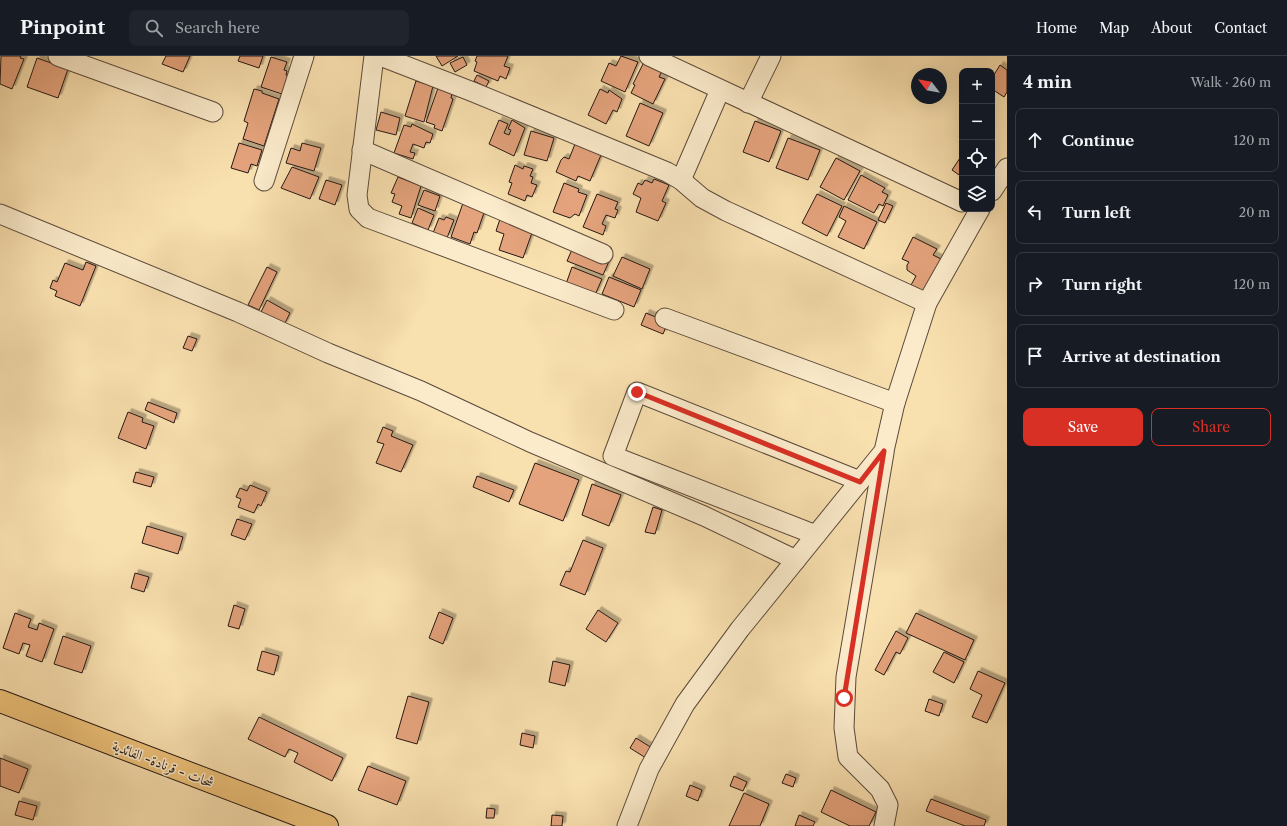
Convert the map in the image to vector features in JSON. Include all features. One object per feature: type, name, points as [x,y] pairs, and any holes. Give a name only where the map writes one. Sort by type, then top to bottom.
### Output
[{"type":"main road","name":"شحات - قرنادة- الفائدية","points":[[0,701],[327,826]]},
{"type":"street","points":[[58,56],[214,112]]},
{"type":"street","points":[[264,181],[304,56]]},
{"type":"street","points":[[374,56],[357,195],[359,208],[368,218],[614,310]]},
{"type":"street","points":[[380,56],[480,95],[667,172],[681,180],[702,198],[726,211],[927,302]]},
{"type":"street","points":[[748,104],[771,56]]},
{"type":"street","points":[[653,57],[748,104],[959,201]]},
{"type":"street","points":[[681,180],[720,90]]},
{"type":"street","points":[[362,150],[602,254]]},
{"type":"street","points":[[995,186],[1007,168]]},
{"type":"street","points":[[884,826],[888,805],[880,789],[848,757],[844,728],[846,677],[884,451],[895,403],[927,302],[977,212]]},
{"type":"street","points":[[0,214],[230,309],[328,353],[421,391],[530,442],[697,513],[796,560]]},
{"type":"street","points":[[665,318],[895,403]]},
{"type":"street","points":[[816,535],[717,495],[613,456],[637,392],[860,482]]},
{"type":"street","points":[[627,826],[649,769],[685,704],[740,629],[884,451]]},
{"type":"building","points":[[1,56],[21,56],[20,58],[24,59],[12,89],[0,84]]},
{"type":"building","points":[[166,56],[190,56],[183,72],[162,64]]},
{"type":"building","points":[[240,56],[263,56],[259,68],[238,61]]},
{"type":"building","points":[[436,56],[458,56],[442,66]]},
{"type":"building","points":[[477,56],[508,56],[504,66],[510,68],[506,79],[500,76],[498,81],[474,71]]},
{"type":"building","points":[[621,56],[638,62],[625,92],[601,81],[609,63],[616,66]]},
{"type":"building","points":[[271,57],[287,62],[284,70],[287,71],[286,75],[289,76],[282,94],[261,87]]},
{"type":"building","points":[[463,57],[467,65],[455,72],[450,63]]},
{"type":"building","points":[[37,58],[68,69],[58,98],[27,87]]},
{"type":"building","points":[[644,62],[662,71],[659,77],[665,79],[653,104],[631,93],[635,85],[633,84]]},
{"type":"building","points":[[1000,65],[1007,70],[1007,92],[1004,97],[995,91],[995,73]]},
{"type":"building","points":[[477,75],[489,81],[486,87],[474,81]]},
{"type":"building","points":[[416,81],[433,86],[424,122],[405,116]]},
{"type":"building","points":[[438,88],[452,93],[451,98],[453,99],[442,131],[434,128],[435,125],[426,122]]},
{"type":"building","points":[[254,89],[279,99],[264,146],[243,139],[248,123],[244,121]]},
{"type":"building","points":[[600,89],[608,93],[609,90],[622,99],[617,112],[613,110],[606,124],[588,115]]},
{"type":"building","points":[[640,103],[663,113],[649,146],[626,136]]},
{"type":"building","points":[[381,112],[400,118],[396,135],[376,130]]},
{"type":"building","points":[[499,120],[508,124],[504,133],[509,135],[511,130],[508,129],[512,120],[525,128],[514,156],[489,144]]},
{"type":"building","points":[[755,121],[781,131],[769,162],[743,152]]},
{"type":"building","points":[[412,124],[433,134],[430,143],[426,142],[424,148],[413,144],[410,152],[415,153],[413,159],[394,153],[404,125],[411,127]]},
{"type":"building","points":[[531,131],[554,138],[547,161],[524,155]]},
{"type":"building","points":[[788,138],[820,150],[808,180],[776,168]]},
{"type":"building","points":[[239,143],[262,150],[257,166],[251,164],[248,173],[231,168]]},
{"type":"building","points":[[302,143],[321,148],[314,171],[286,163],[291,148],[300,151]]},
{"type":"building","points":[[575,144],[601,155],[590,181],[578,176],[576,181],[556,172],[561,160],[564,157],[569,159]]},
{"type":"building","points":[[836,158],[860,171],[844,200],[820,187]]},
{"type":"building","points":[[959,160],[959,175],[952,170]]},
{"type":"building","points":[[515,165],[523,169],[524,166],[533,169],[530,176],[533,177],[531,183],[537,185],[532,197],[527,195],[525,201],[508,194],[512,183],[509,182]]},
{"type":"building","points":[[292,167],[319,177],[310,199],[281,188]]},
{"type":"building","points":[[861,175],[885,188],[882,192],[888,195],[883,206],[879,204],[874,213],[848,200]]},
{"type":"building","points":[[398,177],[421,186],[411,218],[399,214],[402,206],[392,202],[395,194],[391,193]]},
{"type":"building","points":[[654,179],[669,185],[662,201],[666,203],[658,221],[636,212],[641,198],[633,194],[638,183],[642,185],[645,180],[652,183]]},
{"type":"building","points":[[326,180],[342,185],[335,205],[319,199]]},
{"type":"building","points":[[564,183],[579,189],[578,192],[587,195],[579,216],[575,214],[570,218],[553,212]]},
{"type":"building","points":[[424,190],[440,196],[435,211],[418,205]]},
{"type":"building","points":[[597,194],[618,202],[615,209],[618,210],[615,218],[606,215],[602,224],[606,226],[603,235],[583,227]]},
{"type":"building","points":[[817,194],[842,206],[827,236],[802,223]]},
{"type":"building","points":[[463,203],[485,210],[477,233],[474,232],[470,244],[451,237]]},
{"type":"building","points":[[886,203],[893,206],[885,223],[878,220]]},
{"type":"building","points":[[844,206],[877,222],[864,249],[838,237],[846,221],[839,217]]},
{"type":"building","points":[[418,208],[434,215],[428,230],[412,223]]},
{"type":"building","points":[[446,217],[454,220],[447,238],[433,233],[439,218],[444,220]]},
{"type":"building","points":[[500,219],[533,230],[523,258],[499,250],[504,234],[496,231]]},
{"type":"building","points":[[913,237],[937,249],[933,255],[941,259],[925,292],[911,285],[916,276],[907,270],[907,265],[909,262],[902,259]]},
{"type":"building","points":[[574,245],[610,259],[603,275],[567,261]]},
{"type":"building","points":[[622,257],[650,269],[642,289],[613,276]]},
{"type":"building","points":[[86,262],[96,266],[80,306],[55,296],[57,291],[50,288],[53,280],[57,282],[65,263],[83,270]]},
{"type":"building","points":[[267,267],[277,272],[259,310],[248,305]]},
{"type":"building","points":[[572,267],[602,279],[595,295],[566,284]]},
{"type":"building","points":[[609,277],[641,290],[634,307],[602,294]]},
{"type":"building","points":[[267,300],[290,313],[284,325],[261,312]]},
{"type":"building","points":[[646,313],[668,322],[663,334],[641,325]]},
{"type":"building","points":[[188,336],[197,339],[192,351],[183,348]]},
{"type":"building","points":[[148,402],[177,413],[174,423],[145,410]]},
{"type":"building","points":[[128,412],[143,418],[142,422],[154,426],[146,449],[118,438]]},
{"type":"building","points":[[383,427],[393,431],[391,436],[413,445],[401,472],[376,463],[384,444],[377,442]]},
{"type":"building","points":[[535,463],[579,480],[563,521],[519,504]]},
{"type":"building","points":[[136,472],[154,477],[151,487],[133,482]]},
{"type":"building","points":[[477,476],[514,490],[509,502],[473,487]]},
{"type":"building","points":[[592,484],[621,495],[609,526],[582,515]]},
{"type":"building","points":[[250,485],[267,492],[261,506],[258,504],[254,513],[238,507],[241,499],[236,497],[240,488],[247,491]]},
{"type":"building","points":[[653,507],[662,510],[655,534],[645,532]]},
{"type":"building","points":[[237,519],[252,524],[245,540],[231,535]]},
{"type":"building","points":[[147,526],[183,537],[178,554],[142,543]]},
{"type":"building","points":[[583,540],[603,548],[585,595],[560,585],[566,571],[570,572]]},
{"type":"building","points":[[135,573],[149,577],[144,592],[131,588]]},
{"type":"building","points":[[234,605],[245,609],[239,629],[228,626]]},
{"type":"building","points":[[598,610],[618,623],[606,642],[586,629]]},
{"type":"building","points":[[439,612],[453,618],[443,644],[429,638]]},
{"type":"building","points":[[15,613],[31,619],[28,627],[37,630],[39,623],[54,629],[42,662],[26,656],[30,645],[23,643],[19,654],[3,648]]},
{"type":"building","points":[[916,613],[974,640],[965,660],[906,633]]},
{"type":"building","points":[[896,631],[908,638],[900,654],[896,652],[884,675],[875,670]]},
{"type":"building","points":[[63,636],[91,646],[82,673],[54,664]]},
{"type":"building","points":[[262,651],[279,656],[274,675],[257,670]]},
{"type":"building","points":[[944,652],[964,662],[954,683],[933,672]]},
{"type":"building","points":[[553,661],[570,665],[565,686],[549,682]]},
{"type":"building","points":[[978,671],[1005,683],[987,723],[972,717],[982,695],[970,689]]},
{"type":"building","points":[[408,696],[429,702],[417,744],[396,738]]},
{"type":"building","points":[[929,699],[943,704],[939,716],[925,711]]},
{"type":"building","points":[[259,717],[343,758],[332,781],[294,762],[298,753],[289,749],[285,757],[248,739]]},
{"type":"building","points":[[522,733],[535,736],[533,748],[520,745]]},
{"type":"building","points":[[636,738],[652,748],[646,758],[630,748]]},
{"type":"building","points":[[0,758],[28,769],[19,793],[0,786]]},
{"type":"building","points":[[368,766],[406,781],[397,805],[358,790]]},
{"type":"building","points":[[786,774],[796,778],[793,787],[782,783]]},
{"type":"building","points":[[734,776],[747,782],[743,791],[730,786]]},
{"type":"building","points":[[690,785],[702,790],[698,801],[686,796]]},
{"type":"building","points":[[831,790],[876,812],[869,826],[850,826],[821,812]]},
{"type":"building","points":[[744,793],[769,804],[760,826],[729,826]]},
{"type":"building","points":[[931,799],[986,820],[984,826],[965,826],[926,811]]},
{"type":"building","points":[[19,801],[37,806],[33,820],[15,815]]},
{"type":"building","points":[[487,808],[495,809],[494,818],[486,818]]},
{"type":"building","points":[[552,815],[563,816],[562,826],[551,826]]},
{"type":"building","points":[[799,815],[815,822],[813,826],[795,826]]},
{"type":"route","points":[[637,392],[860,482],[884,451],[846,677],[844,698]]}]
